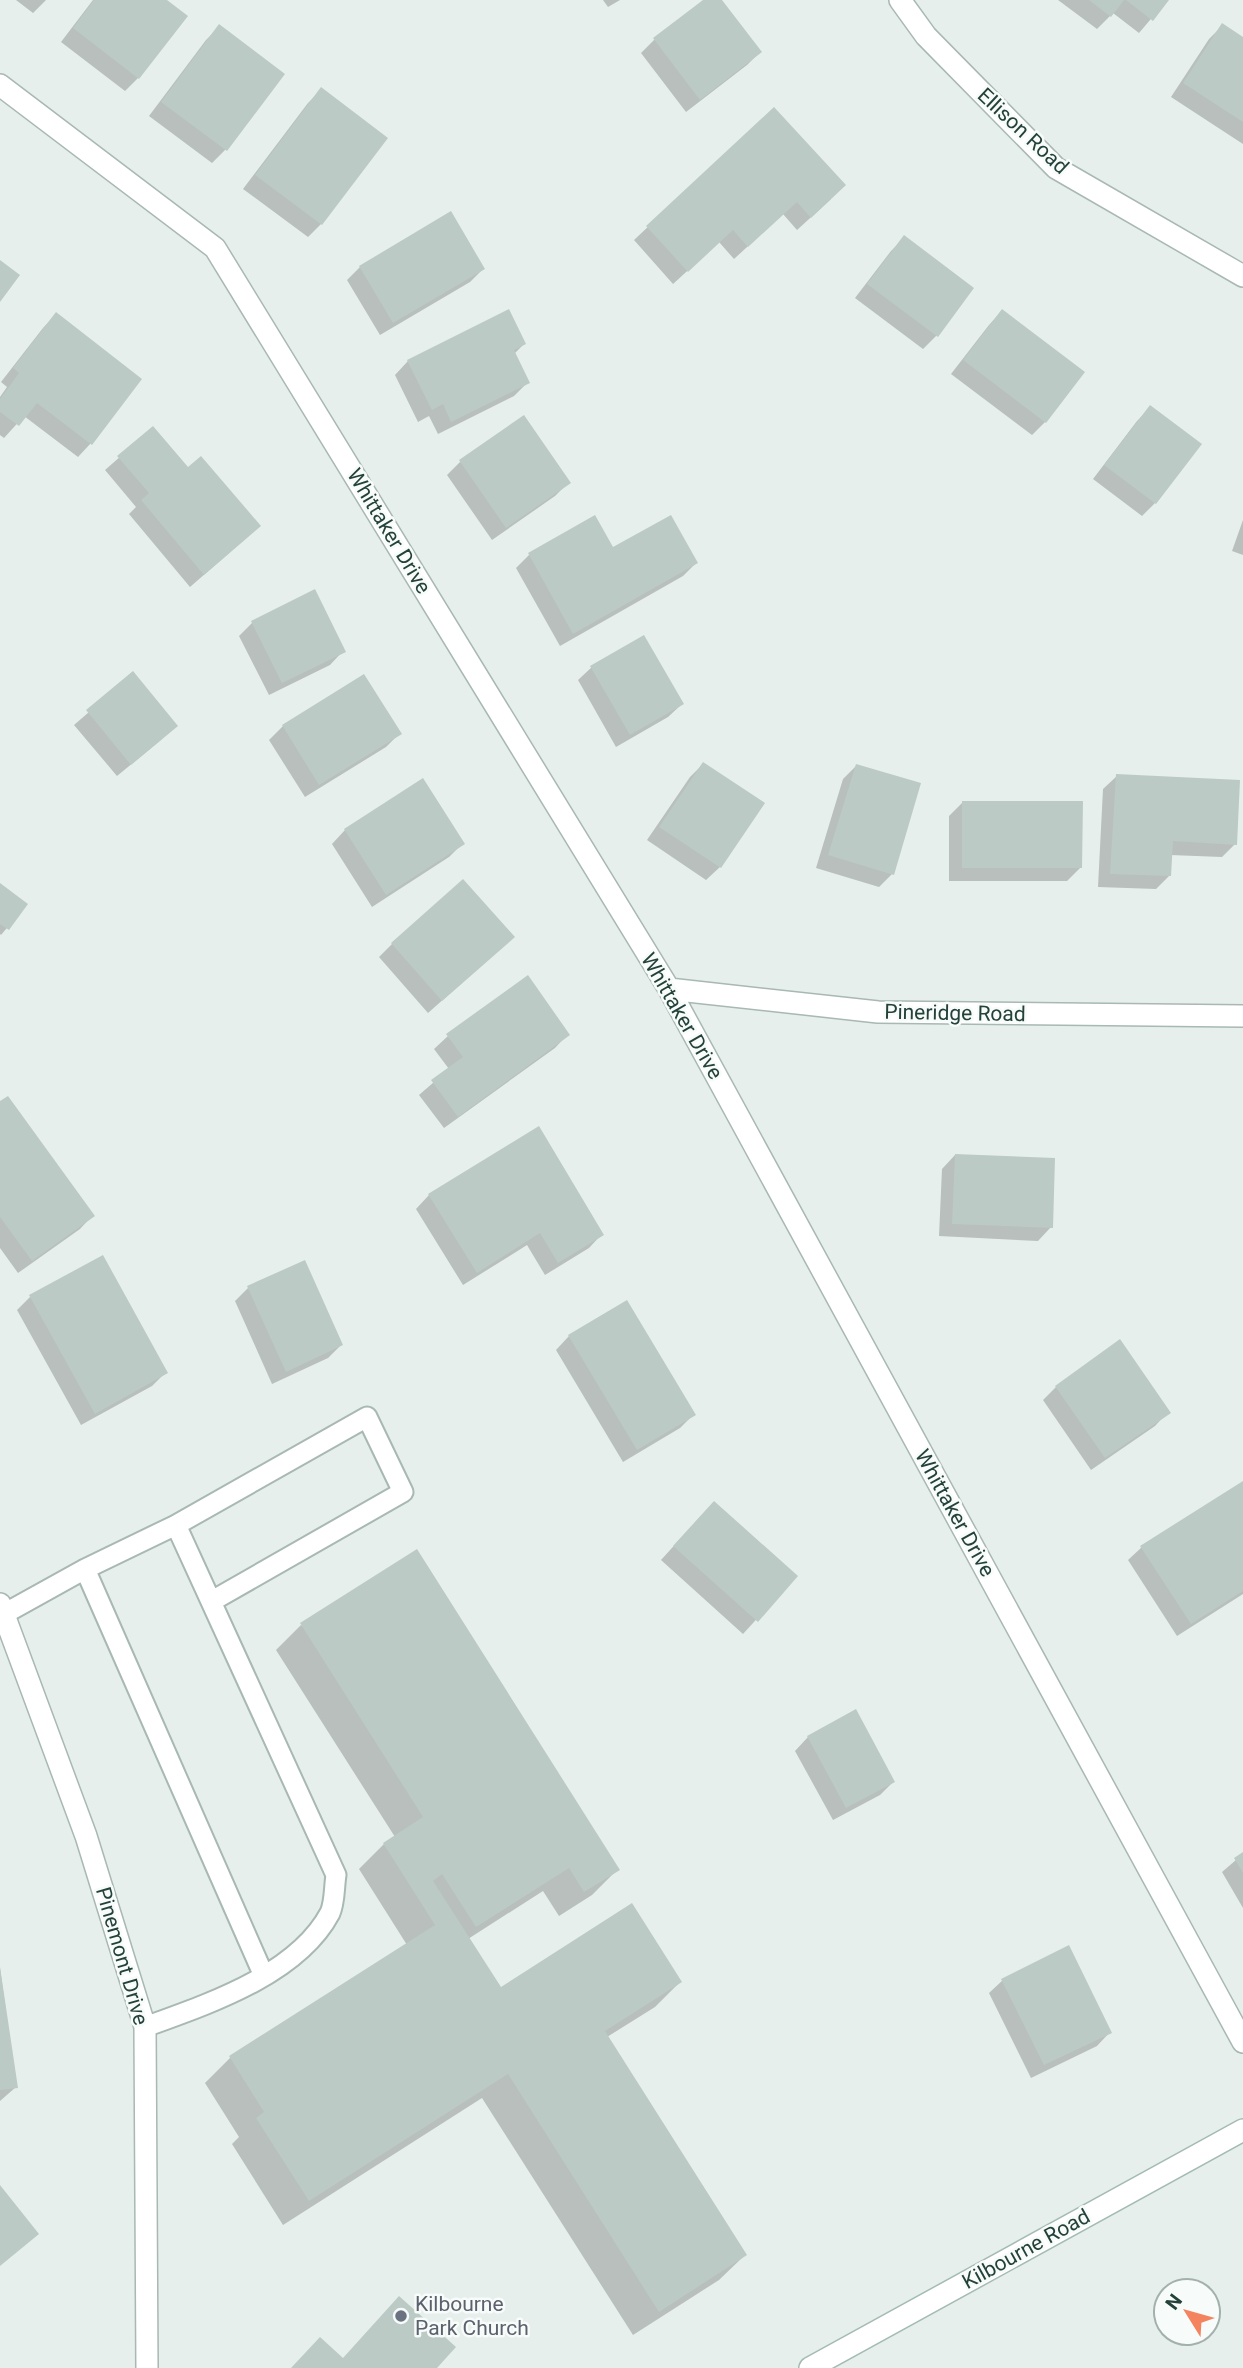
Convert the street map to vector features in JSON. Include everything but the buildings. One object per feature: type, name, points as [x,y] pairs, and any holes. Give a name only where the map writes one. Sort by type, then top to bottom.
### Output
[{"type":"street","name":"Ellison Road","points":[[900,0],[926,36],[1056,168],[1243,276]]},
{"type":"street","name":"Whittaker Drive","points":[[0,85],[215,248],[669,989],[1243,2042]]},
{"type":"street","name":"Pineridge Road","points":[[669,989],[878,1012],[1243,1016]]},
{"type":"street","name":"Pinemont Drive","points":[[2,1609],[86,1836],[145,2026],[147,2368]]},
{"type":"street","name":"Kilbourne Road","points":[[810,2368],[1243,2130]]},
{"type":"lane","points":[[2,1609],[176,1525],[367,1417],[403,1492],[212,1601]]},
{"type":"lane","points":[[145,2026],[193,2009],[264,1976],[310,1943],[331,1910],[336,1875],[176,1525]]},
{"type":"lane","points":[[85,1569],[264,1976]]},
{"type":"place","name":"Kilbourne Park Church","points":[[401,2316]]}]
